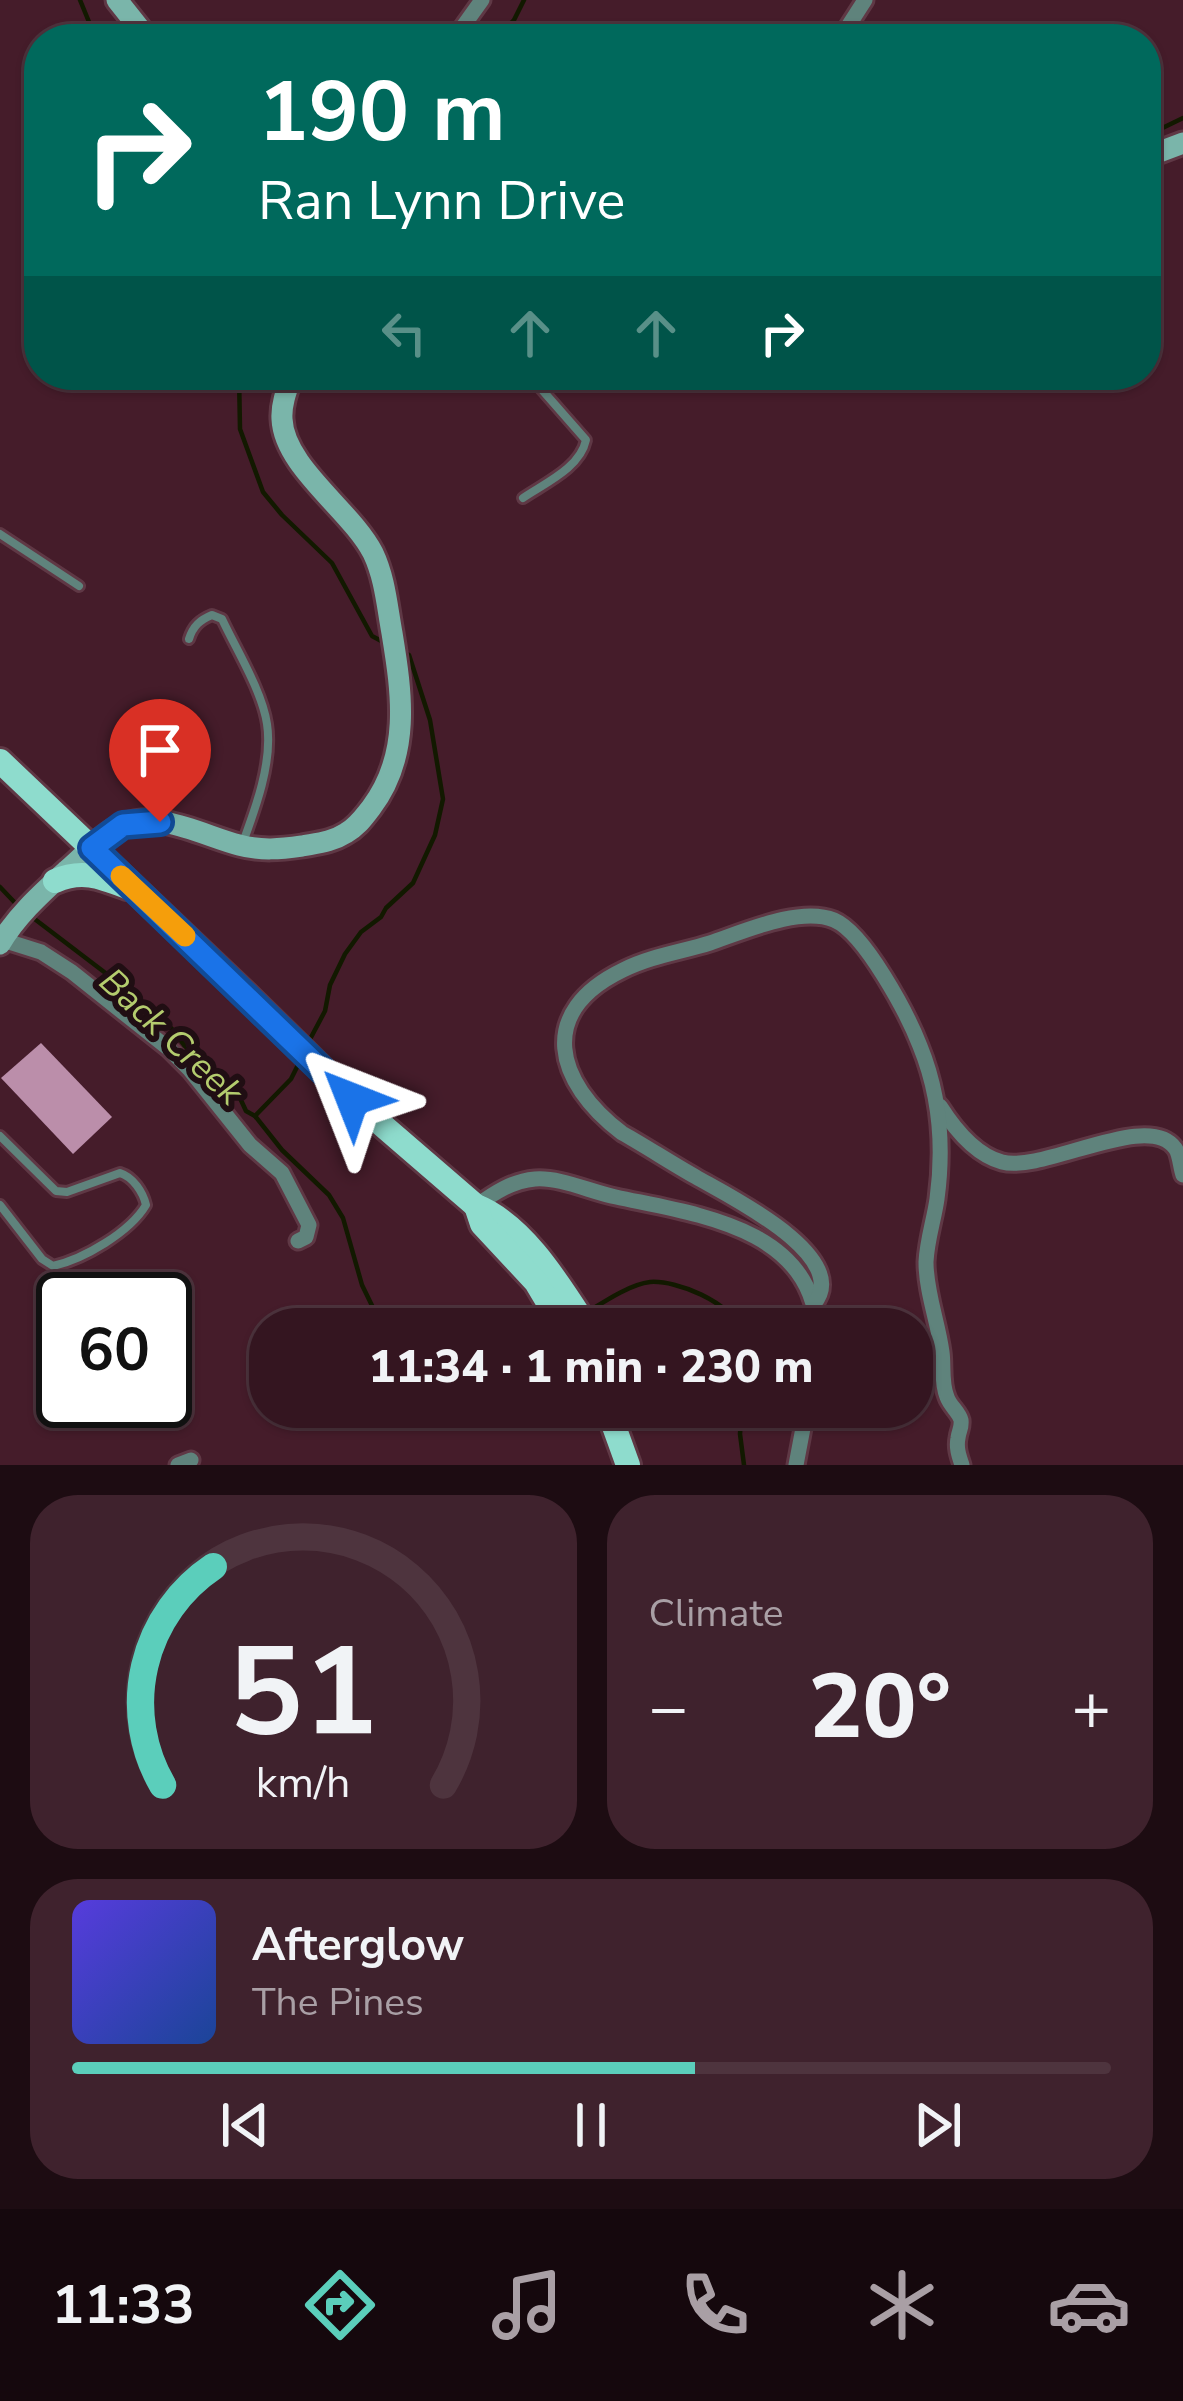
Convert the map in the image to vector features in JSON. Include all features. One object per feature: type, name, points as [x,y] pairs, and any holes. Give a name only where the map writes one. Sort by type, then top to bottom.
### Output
[{"type":"main road","points":[[0,760],[352,1099],[476,1206],[482,1224],[496,1226],[554,1276],[575,1308]]},
{"type":"main road","points":[[55,881],[84,874],[137,891]]},
{"type":"main road","points":[[496,1226],[551,1308]]},
{"type":"main road","points":[[615,1428],[628,1465]]},
{"type":"main road","points":[[631,1428],[643,1465]]},
{"type":"street","points":[[116,0],[136,24]]},
{"type":"street","points":[[287,390],[282,406],[288,442],[362,536],[382,579],[397,663],[401,730],[385,789],[357,826],[322,843],[264,850],[160,822],[123,825],[55,881],[1,942],[41,952],[72,971],[190,1070],[250,1144],[286,1178],[309,1225],[306,1237],[298,1241]]},
{"type":"street","points":[[814,1304],[821,1292],[818,1269],[797,1241],[622,1133],[586,1100],[563,1040],[576,1006],[608,978],[655,957],[791,918],[825,917],[845,926],[894,993],[917,1038],[939,1104],[977,1148],[1003,1162],[1035,1162],[1144,1135],[1171,1143],[1183,1175]]},
{"type":"street","points":[[939,1104],[938,1184],[926,1265],[944,1388],[961,1424],[957,1440],[962,1465]]},
{"type":"street","points":[[476,1206],[503,1188],[541,1178],[710,1218],[751,1233],[769,1246],[809,1288],[814,1308]]},
{"type":"street","points":[[796,1465],[803,1428]]},
{"type":"lane","points":[[523,498],[573,463],[583,453],[586,440],[543,390]]},
{"type":"lane","points":[[0,534],[79,586]]},
{"type":"lane","points":[[189,639],[203,619],[212,615],[222,619],[267,722],[260,796],[242,846]]},
{"type":"lane","points":[[0,1136],[56,1190],[67,1192],[127,1175],[146,1205],[139,1218],[88,1254],[53,1266],[42,1259],[0,1204]]},
{"type":"building","points":[[41,1043],[112,1117],[73,1154],[1,1078]]},
{"type":"waterway","points":[[80,0],[90,24]]},
{"type":"waterway","points":[[510,24],[524,0]]},
{"type":"waterway","points":[[1161,129],[1183,118]]},
{"type":"waterway","points":[[239,390],[240,429],[263,492],[332,563],[372,636],[385,643]]},
{"type":"waterway","points":[[308,1043],[345,954],[361,932],[413,883],[435,835],[443,799],[430,720],[409,655],[401,651]]},
{"type":"waterway","name":"Back Creek","points":[[0,887],[18,906]]},
{"type":"waterway","name":"Back Creek","points":[[32,917],[172,1029],[329,1195],[343,1218],[373,1308]]},
{"type":"waterway","points":[[255,1116],[291,1079],[301,1059]]},
{"type":"waterway","name":"Back Creek","points":[[594,1308],[650,1282],[688,1289],[722,1308]]},
{"type":"waterway","name":"Back Creek","points":[[740,1428],[744,1465]]},
{"type":"slow traffic","points":[[121,876],[185,936]]},
{"type":"route","points":[[160,822],[123,825],[92,848],[352,1099]]}]
